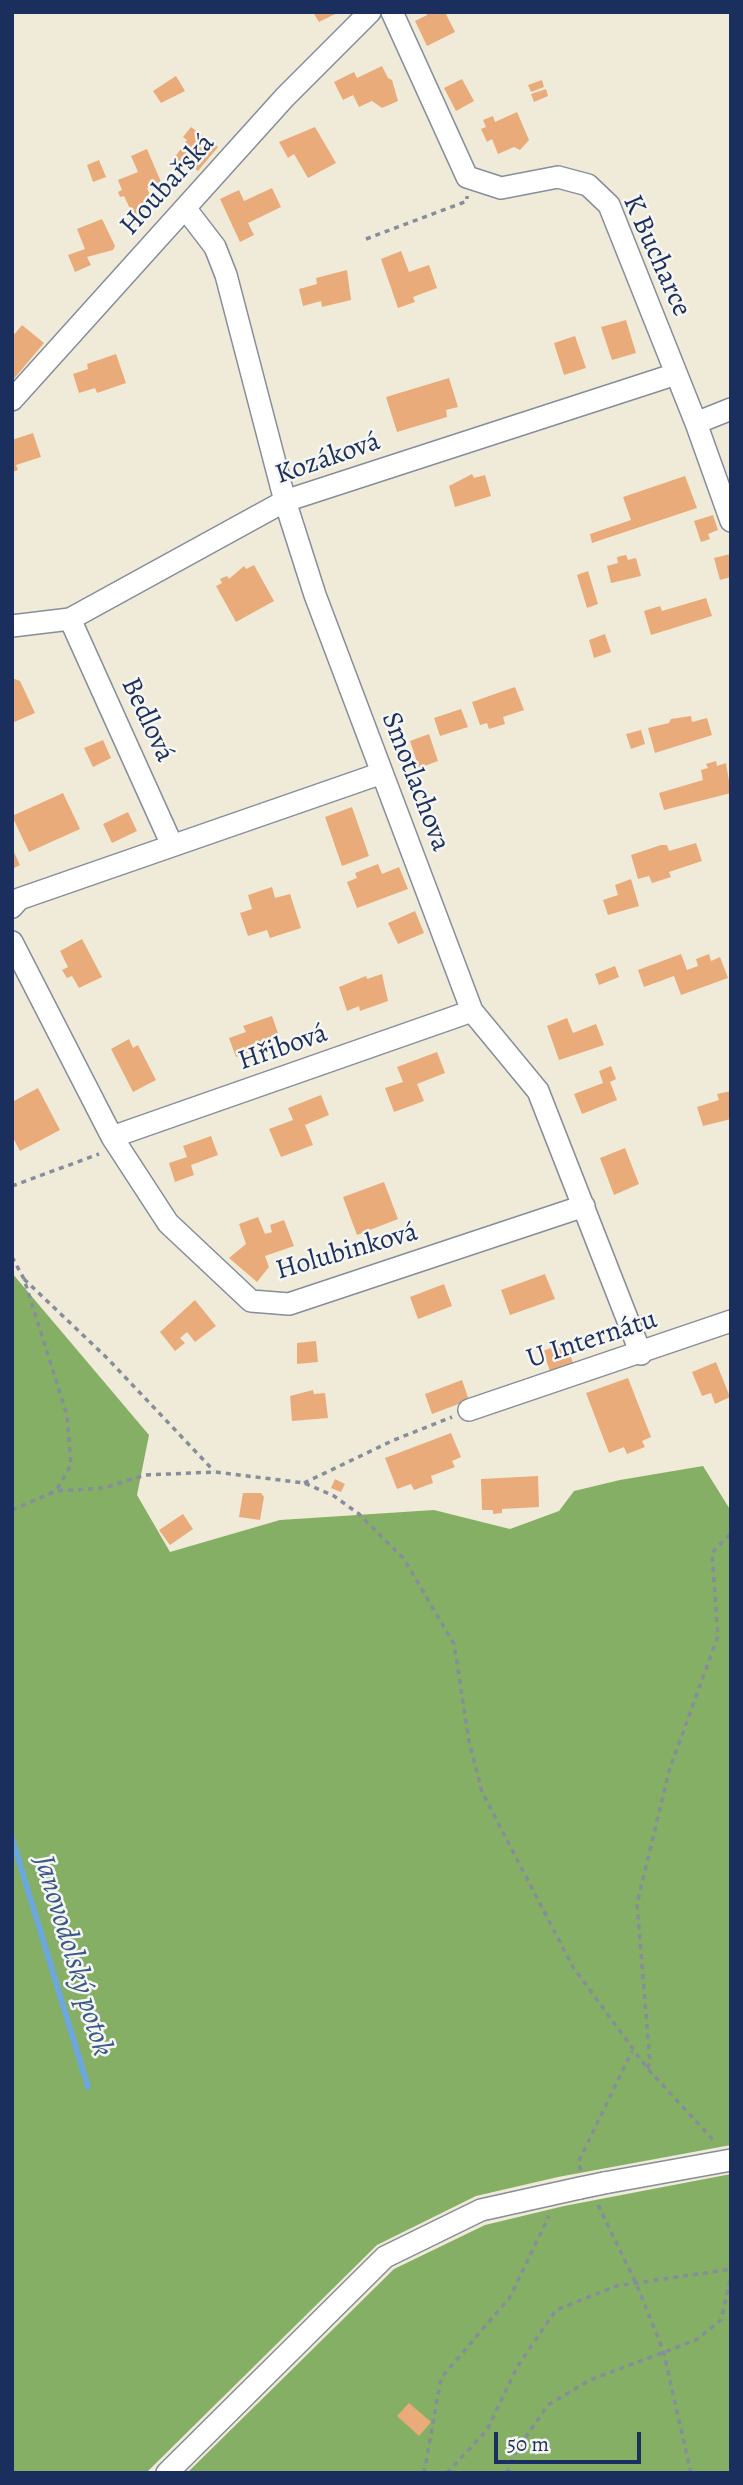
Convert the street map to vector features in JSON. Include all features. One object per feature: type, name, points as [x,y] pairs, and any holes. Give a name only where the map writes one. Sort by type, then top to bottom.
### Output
[{"type":"street","name":"Houbařská","points":[[12,400],[285,97],[370,12]]},
{"type":"street","points":[[392,12],[467,177]]},
{"type":"street","name":"K Bucharce","points":[[467,177],[501,188],[558,177],[588,185],[609,205],[696,423],[731,522]]},
{"type":"street","name":"Smotlachova","points":[[185,208],[215,247],[226,275],[285,501],[316,596],[472,1011],[538,1091],[641,1354]]},
{"type":"street","name":"Kozáková","points":[[12,626],[71,619],[285,501],[676,374]]},
{"type":"street","points":[[696,423],[731,409]]},
{"type":"street","name":"Bedlová","points":[[71,619],[172,845]]},
{"type":"street","points":[[12,907],[19,899],[382,773]]},
{"type":"street","points":[[12,942],[112,1138]]},
{"type":"street","name":"Hřibová","points":[[112,1138],[472,1011]]},
{"type":"street","name":"Holubinková","points":[[112,1138],[169,1223],[251,1301],[289,1304],[584,1206]]},
{"type":"street","name":"U Internátu","points":[[470,1410],[641,1354],[731,1321]]},
{"type":"street","points":[[167,2473],[385,2257],[481,2210],[730,2160]]},
{"type":"path","points":[[366,239],[467,201],[467,177]]},
{"type":"path","points":[[12,1186],[103,1153],[112,1138]]},
{"type":"path","points":[[12,1256],[24,1279],[67,1415],[71,1465],[56,1491]]},
{"type":"path","points":[[24,1279],[107,1357],[215,1472]]},
{"type":"path","points":[[304,1483],[394,1440],[470,1410]]},
{"type":"path","points":[[12,1510],[56,1491],[104,1488],[145,1475],[215,1472],[304,1483],[334,1496],[359,1514],[404,1559],[454,1644],[470,1741],[482,1792],[573,1967],[632,2050],[705,2128],[730,2160]]},
{"type":"path","points":[[647,2068],[650,2063],[637,1904],[669,1771],[718,1636],[712,1553],[731,1533]]},
{"type":"path","points":[[632,2050],[578,2163],[585,2187],[636,2283],[663,2350],[691,2473]]},
{"type":"path","points":[[425,2473],[441,2378],[510,2297],[585,2187]]},
{"type":"path","points":[[447,2473],[487,2430],[517,2367],[556,2310],[616,2286],[731,2269]]},
{"type":"path","points":[[507,2473],[516,2451],[548,2405],[590,2380],[663,2350],[696,2340],[721,2320],[731,2276]]},
{"type":"green space","points":[[12,1273],[149,1435],[137,1495],[170,1552],[280,1520],[434,1510],[510,1529],[559,1511],[574,1491],[703,1466],[731,1511],[731,2145],[558,2177],[476,2196],[377,2245],[146,2473],[12,2473]]},
{"type":"green space","points":[[731,2174],[731,2473],[187,2473],[394,2269],[485,2225],[564,2206]]},
{"type":"building","points":[[313,12],[339,12],[319,22]]},
{"type":"building","points":[[426,12],[445,12],[455,32],[427,46],[415,21],[427,15]]},
{"type":"building","points":[[382,66],[392,80],[398,101],[382,108],[372,101],[359,107],[353,95],[343,100],[334,82],[354,72],[357,78]]},
{"type":"building","points":[[176,76],[185,91],[161,103],[153,91]]},
{"type":"building","points":[[462,79],[474,101],[456,111],[444,88]]},
{"type":"building","points":[[542,80],[544,87],[531,92],[528,85]]},
{"type":"building","points":[[546,89],[548,96],[534,102],[531,94]]},
{"type":"building","points":[[517,112],[529,140],[520,150],[514,147],[498,154],[492,139],[487,142],[481,129],[486,127],[483,120],[493,116],[495,122]]},
{"type":"building","points":[[191,127],[218,147],[198,171],[188,163],[183,168],[173,160],[187,140],[183,137]]},
{"type":"building","points":[[315,127],[336,163],[308,178],[294,154],[288,158],[279,142]]},
{"type":"building","points":[[147,149],[161,182],[147,188],[155,206],[133,215],[124,196],[120,197],[118,192],[122,190],[118,180],[138,172],[131,156]]},
{"type":"building","points":[[99,160],[106,177],[93,182],[87,165]]},
{"type":"building","points":[[272,188],[281,207],[248,223],[254,235],[240,242],[220,199],[239,190],[244,201]]},
{"type":"building","points":[[102,219],[115,246],[113,250],[87,257],[91,265],[75,272],[68,255],[85,249],[77,229]]},
{"type":"building","points":[[401,251],[409,272],[429,265],[437,288],[413,297],[415,302],[398,308],[381,259]]},
{"type":"building","points":[[347,270],[351,300],[322,307],[321,301],[303,306],[299,289],[317,284],[316,278]]},
{"type":"building","points":[[626,320],[636,353],[612,360],[601,327]]},
{"type":"building","points":[[22,325],[44,343],[12,381],[12,337]]},
{"type":"building","points":[[575,336],[586,368],[564,375],[554,343]]},
{"type":"building","points":[[116,354],[126,383],[97,393],[95,388],[79,393],[73,374],[88,369],[87,364]]},
{"type":"building","points":[[449,378],[458,407],[446,410],[447,417],[397,432],[386,397]]},
{"type":"building","points":[[33,433],[41,457],[16,465],[18,470],[12,472],[12,440]]},
{"type":"building","points":[[472,474],[474,478],[485,475],[491,496],[455,507],[449,486]]},
{"type":"building","points":[[685,476],[697,508],[592,543],[590,534],[631,520],[623,497]]},
{"type":"building","points":[[713,515],[718,530],[708,534],[710,539],[701,542],[694,521]]},
{"type":"building","points":[[730,554],[731,577],[720,580],[714,558]]},
{"type":"building","points":[[626,555],[628,560],[636,558],[641,576],[611,583],[607,566],[618,563],[617,557]]},
{"type":"building","points":[[254,565],[274,601],[236,622],[216,586],[222,583],[220,579],[227,576],[229,579],[244,566],[246,569]]},
{"type":"building","points":[[588,571],[598,604],[587,608],[577,575]]},
{"type":"building","points":[[706,598],[712,616],[651,635],[644,611],[660,606],[662,611]]},
{"type":"building","points":[[605,634],[611,652],[594,658],[589,640]]},
{"type":"building","points":[[12,678],[20,681],[35,713],[12,723]]},
{"type":"building","points":[[515,687],[524,710],[503,717],[505,724],[489,729],[487,723],[480,725],[472,702]]},
{"type":"building","points":[[461,709],[468,727],[440,736],[434,718]]},
{"type":"building","points":[[691,716],[692,722],[707,718],[712,735],[655,753],[648,728],[669,723],[671,719]]},
{"type":"building","points":[[641,730],[645,744],[631,749],[626,734]]},
{"type":"building","points":[[429,734],[438,761],[419,768],[410,741]]},
{"type":"building","points":[[103,740],[111,758],[93,767],[84,748]]},
{"type":"building","points":[[716,761],[717,766],[726,763],[731,793],[664,810],[659,793],[703,780],[701,770],[708,768],[706,764]]},
{"type":"building","points":[[63,793],[80,829],[29,852],[12,816]]},
{"type":"building","points":[[352,807],[369,856],[342,866],[325,817]]},
{"type":"building","points":[[128,812],[137,831],[112,843],[103,824]]},
{"type":"building","points":[[696,843],[702,861],[669,872],[671,877],[652,883],[649,876],[638,879],[631,855],[661,845],[667,845],[669,851]]},
{"type":"building","points":[[12,848],[20,865],[12,869]]},
{"type":"building","points":[[378,864],[382,874],[399,867],[408,889],[357,908],[347,882],[357,878],[355,873]]},
{"type":"building","points":[[631,879],[639,906],[608,915],[603,900],[618,895],[615,885]]},
{"type":"building","points":[[272,887],[275,898],[290,894],[301,928],[270,938],[267,930],[248,936],[240,913],[252,909],[248,895]]},
{"type":"building","points":[[415,911],[424,933],[398,944],[388,923]]},
{"type":"building","points":[[82,939],[102,977],[79,988],[72,976],[67,978],[62,970],[68,967],[60,951]]},
{"type":"building","points":[[681,954],[687,970],[698,966],[696,959],[709,954],[711,961],[720,957],[728,978],[681,995],[674,976],[644,987],[638,970]]},
{"type":"building","points":[[615,966],[619,977],[599,985],[595,974]]},
{"type":"building","points":[[382,974],[388,1001],[360,1011],[359,1006],[347,1011],[339,987],[366,976],[367,979]]},
{"type":"building","points":[[272,1016],[279,1036],[252,1046],[254,1050],[236,1057],[229,1038],[246,1032],[243,1026]]},
{"type":"building","points":[[567,1018],[573,1033],[596,1024],[604,1045],[559,1060],[547,1026]]},
{"type":"building","points":[[129,1039],[133,1048],[138,1045],[156,1080],[133,1092],[111,1049]]},
{"type":"building","points":[[437,1052],[445,1073],[417,1084],[424,1101],[394,1112],[385,1088],[403,1082],[397,1067]]},
{"type":"building","points":[[611,1066],[616,1079],[610,1082],[617,1100],[582,1114],[574,1094],[603,1083],[599,1071]]},
{"type":"building","points":[[38,1088],[60,1130],[20,1151],[12,1136],[12,1102]]},
{"type":"building","points":[[731,1091],[731,1119],[703,1126],[697,1107],[719,1100],[717,1094]]},
{"type":"building","points":[[321,1095],[329,1115],[305,1125],[313,1145],[281,1157],[269,1129],[293,1120],[288,1108]]},
{"type":"building","points":[[211,1136],[218,1155],[191,1165],[194,1175],[175,1182],[169,1163],[187,1157],[183,1146]]},
{"type":"building","points":[[625,1148],[639,1184],[614,1195],[600,1158]]},
{"type":"building","points":[[384,1182],[398,1219],[357,1235],[343,1197]]},
{"type":"building","points":[[258,1217],[265,1234],[272,1232],[270,1225],[284,1220],[294,1246],[265,1256],[269,1267],[257,1282],[229,1258],[246,1244],[239,1224]]},
{"type":"building","points":[[545,1274],[555,1299],[510,1315],[501,1290]]},
{"type":"building","points":[[444,1284],[452,1306],[418,1319],[410,1297]]},
{"type":"building","points":[[195,1300],[216,1326],[195,1342],[187,1332],[180,1338],[185,1343],[175,1351],[160,1332]]},
{"type":"building","points":[[316,1341],[318,1362],[297,1364],[297,1343]]},
{"type":"building","points":[[566,1342],[573,1363],[550,1371],[543,1351]]},
{"type":"building","points":[[716,1362],[730,1397],[715,1404],[711,1393],[702,1396],[692,1372]]},
{"type":"building","points":[[628,1378],[651,1437],[642,1441],[645,1447],[627,1454],[624,1447],[609,1453],[586,1393]]},
{"type":"building","points":[[462,1380],[469,1400],[432,1414],[425,1394]]},
{"type":"building","points":[[313,1390],[314,1394],[325,1393],[328,1418],[292,1421],[290,1396]]},
{"type":"building","points":[[451,1433],[461,1457],[452,1461],[455,1467],[431,1476],[433,1483],[414,1490],[411,1484],[397,1489],[385,1458]]},
{"type":"building","points":[[538,1476],[539,1507],[502,1509],[502,1513],[493,1514],[493,1510],[482,1510],[481,1479]]},
{"type":"building","points":[[335,1479],[345,1484],[341,1492],[331,1488]]},
{"type":"building","points":[[243,1493],[261,1493],[264,1497],[260,1520],[239,1517]]},
{"type":"building","points":[[183,1514],[193,1529],[170,1545],[159,1530]]},
{"type":"building","points":[[409,2403],[431,2422],[419,2436],[397,2416]]},
{"type":"waterway","name":"Janovodolský potok","points":[[12,1838],[88,2087]]}]
